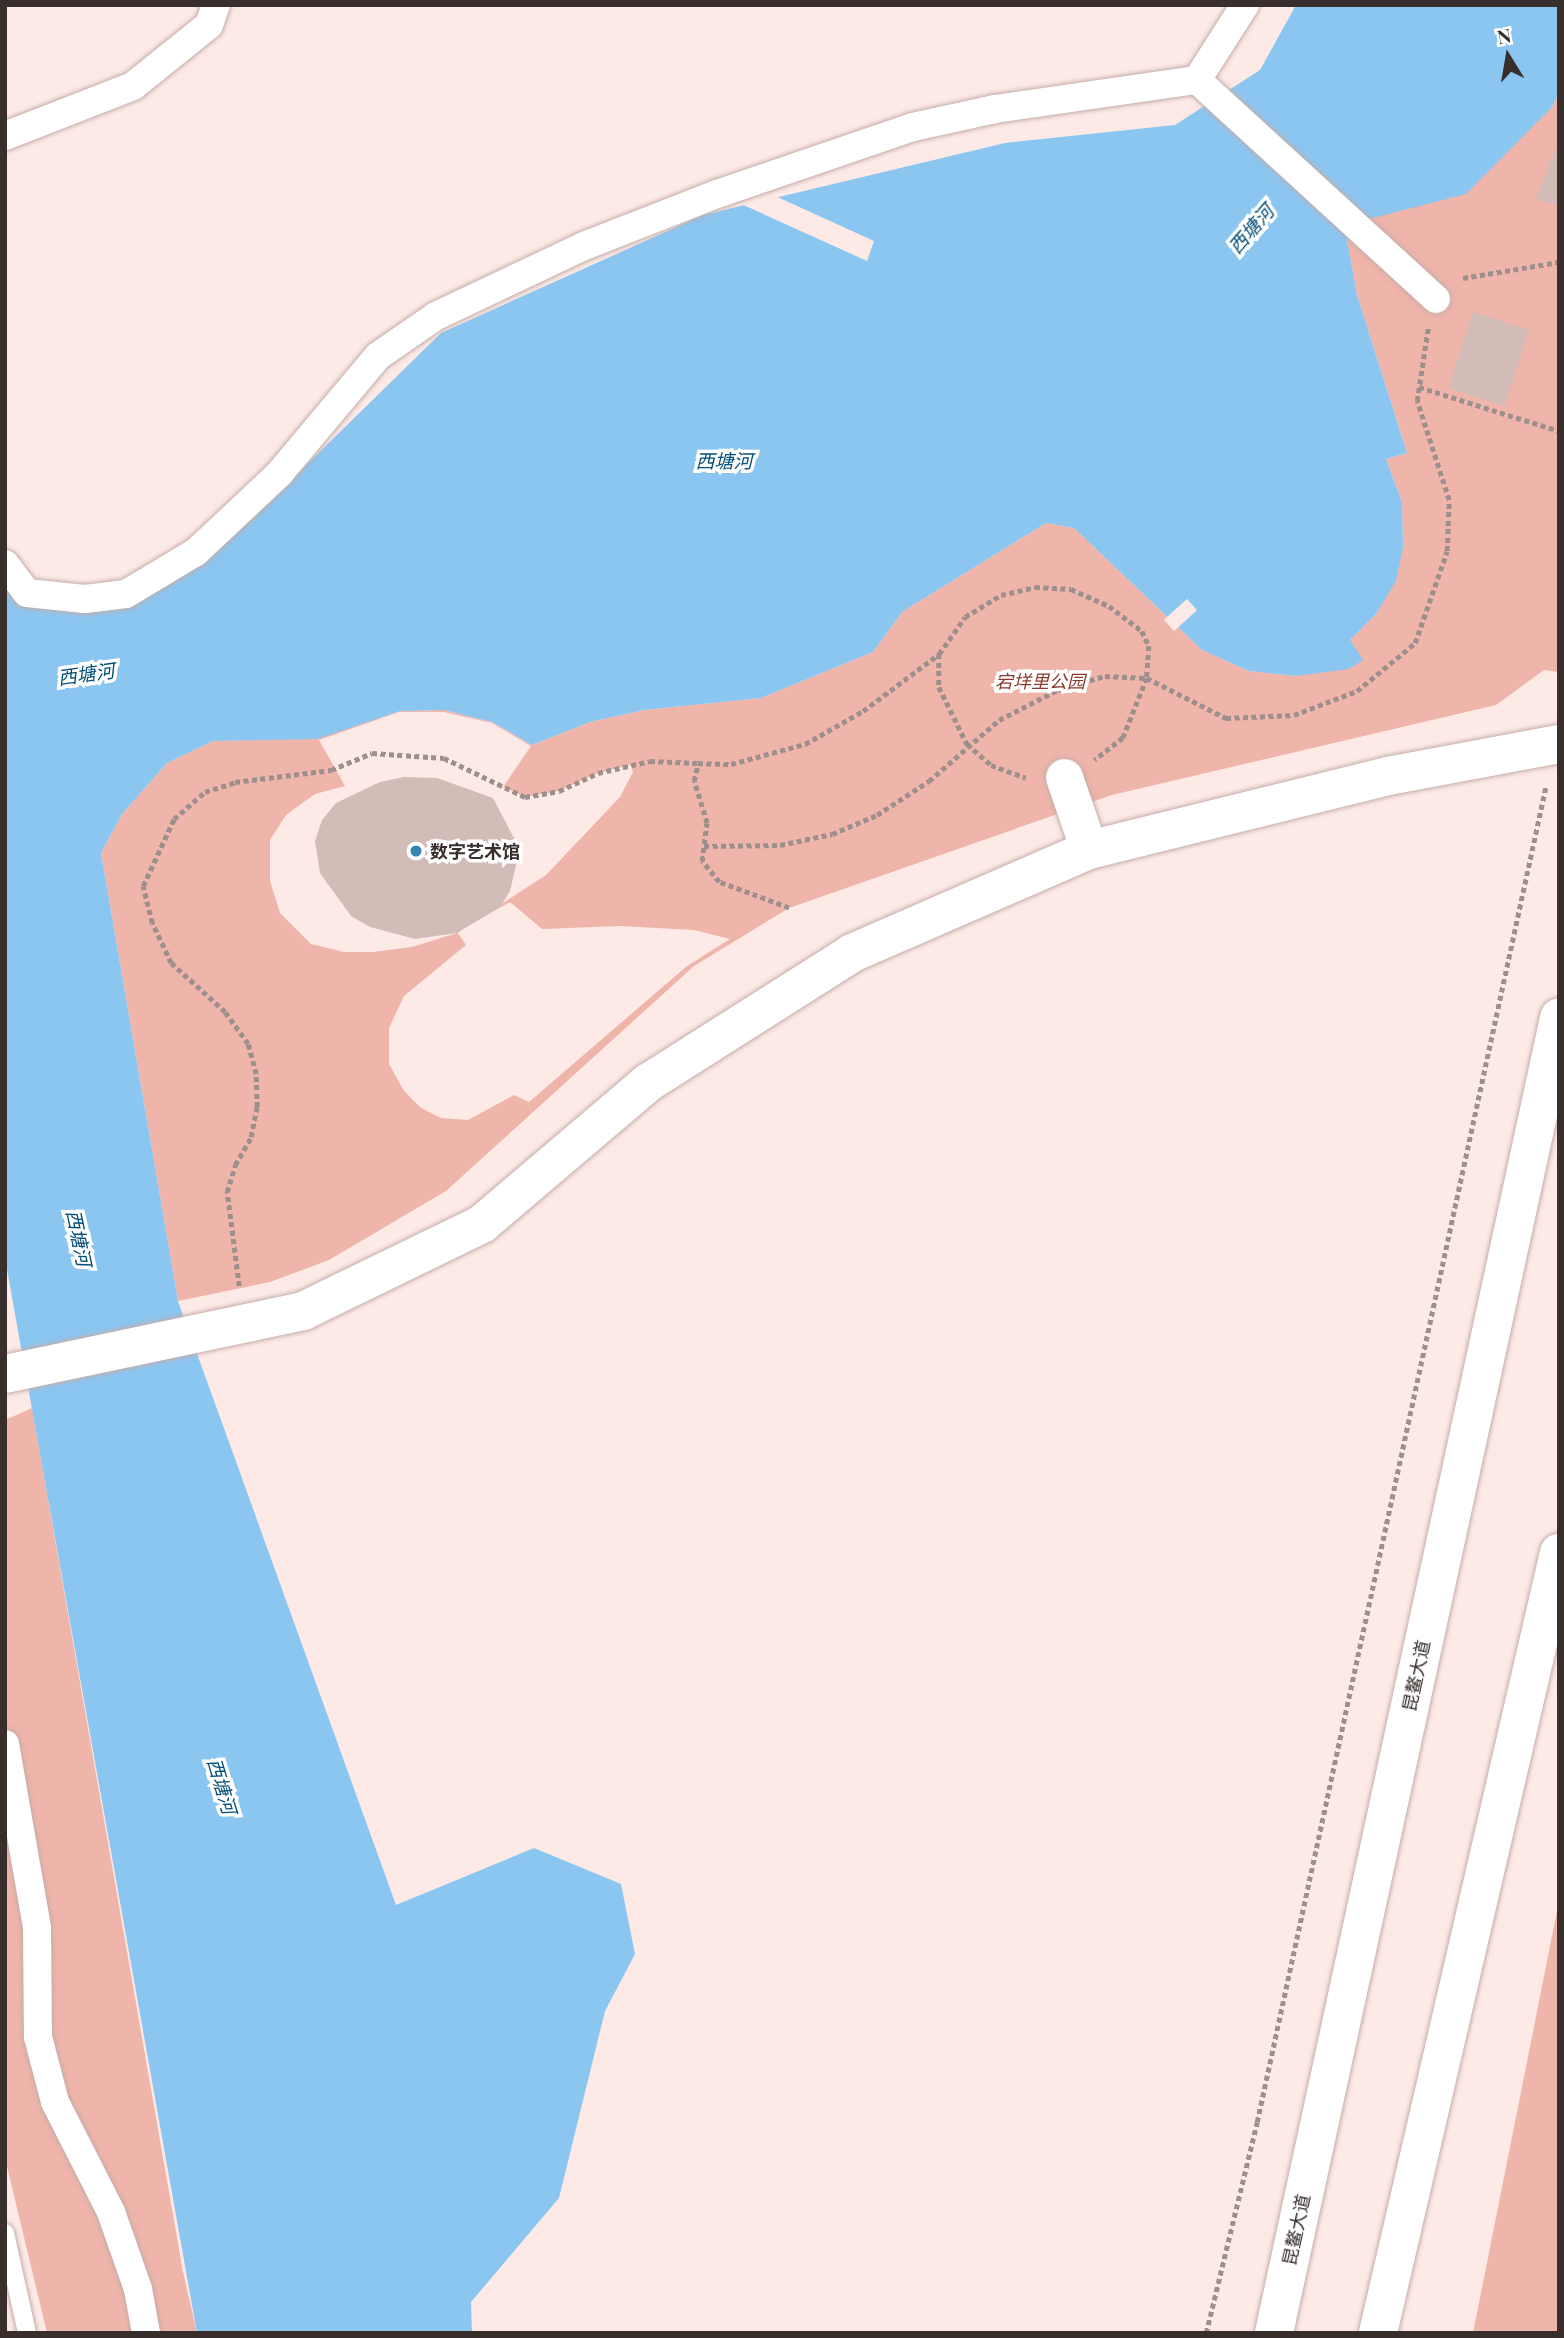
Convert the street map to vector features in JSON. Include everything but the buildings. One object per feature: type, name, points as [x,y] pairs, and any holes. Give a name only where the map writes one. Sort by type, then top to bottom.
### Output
[{"type":"main road","points":[[5,1374],[303,1311],[482,1224],[649,1082],[852,953],[1089,850],[1388,776],[1557,744]]},
{"type":"main road","name":"昆鳌大道","points":[[1274,2333],[1559,1018]]},
{"type":"main road","points":[[1378,2333],[1559,1553]]},
{"type":"street","points":[[5,136],[133,86],[209,25],[216,5]]},
{"type":"street","points":[[5,564],[27,593],[85,599],[126,594],[196,551],[279,474],[378,356],[436,316],[584,246],[764,175],[913,127],[995,109],[1198,80],[1245,5]]},
{"type":"street","points":[[1198,80],[1427,290]]},
{"type":"street","points":[[1063,777],[1089,850]]},
{"type":"street","points":[[5,1744],[37,1928],[38,2037],[55,2102],[111,2212],[138,2289],[146,2333]]},
{"type":"lane","points":[[5,2233],[27,2333]]},
{"type":"path","points":[[704,846],[780,845],[832,834],[877,815],[929,781],[967,744],[999,720],[1057,690],[1105,676],[1147,678],[1226,718],[1294,715],[1357,691],[1415,643],[1447,551],[1449,499],[1417,401],[1427,290],[1462,279],[1559,262]]},
{"type":"path","points":[[1419,387],[1559,431]]},
{"type":"path","points":[[240,1289],[227,1192],[234,1166],[251,1137],[257,1107],[256,1074],[248,1044],[225,1013],[171,962],[152,923],[143,886],[174,819],[205,792],[235,782],[331,770],[372,753],[444,758],[525,797],[559,791],[598,773],[650,761],[731,764],[805,744],[863,711],[939,654],[965,617],[1001,595],[1035,587],[1071,589],[1109,606],[1142,631],[1149,646],[1147,678],[1123,738],[1076,774],[1037,782],[991,765],[967,744],[939,687],[939,654]]},
{"type":"path","points":[[1206,2333],[1257,2122],[1557,744]]},
{"type":"path","points":[[698,763],[694,782],[707,824],[702,861],[719,881],[789,908]]},
{"type":"green space","name":"宕垟里公园","points":[[1559,93],[1559,672],[1544,670],[1496,705],[1112,795],[789,908],[694,966],[446,1191],[329,1260],[270,1282],[178,1301],[101,853],[122,814],[167,763],[213,741],[317,738],[400,711],[444,710],[492,722],[532,745],[590,722],[644,710],[761,698],[873,652],[902,612],[1046,523],[1074,528],[1202,650],[1249,671],[1296,676],[1350,640],[1376,614],[1403,547],[1402,502],[1386,459],[1407,453],[1357,295],[1347,241],[1361,221],[1552,107]],"holes":[[[399,712],[444,712],[492,723],[531,746],[503,787],[525,797],[559,791],[598,773],[631,765],[633,772],[620,797],[546,875],[469,925],[510,902],[542,929],[620,926],[694,930],[730,939],[687,966],[529,1102],[514,1095],[468,1120],[441,1118],[421,1108],[404,1091],[389,1064],[389,1028],[404,996],[466,945],[457,933],[412,947],[373,952],[344,952],[311,944],[280,913],[270,881],[270,840],[286,815],[315,794],[345,786],[319,740]]]},
{"type":"green space","points":[[32,1408],[183,2272],[197,2333],[47,2333],[5,2158],[5,1420]]},
{"type":"green space","points":[[1559,1901],[1559,2333],[1473,2333]]},
{"type":"water","name":"西塘河","points":[[1296,5],[1559,5],[1559,93],[1552,107],[1466,194],[1361,221],[1347,240],[1357,295],[1407,453],[1386,459],[1402,502],[1403,547],[1396,581],[1376,614],[1350,640],[1363,660],[1349,669],[1296,676],[1249,671],[1202,650],[1074,528],[1046,523],[902,612],[873,652],[761,698],[644,710],[590,722],[532,745],[492,722],[444,710],[400,711],[317,739],[213,741],[167,763],[122,814],[101,853],[178,1301],[396,1905],[534,1848],[621,1884],[635,1954],[605,2011],[559,2198],[471,2302],[472,2333],[197,2333],[5,1258],[5,584],[22,606],[82,611],[250,520],[441,333],[703,215],[1005,143],[1175,125],[1260,70]]},
{"type":"pier","points":[[773,195],[874,241],[867,261],[739,203]]},
{"type":"pier","points":[[1187,599],[1197,610],[1174,631],[1164,620]]},
{"type":"place","name":"数字艺术馆","points":[[416,851]]}]
